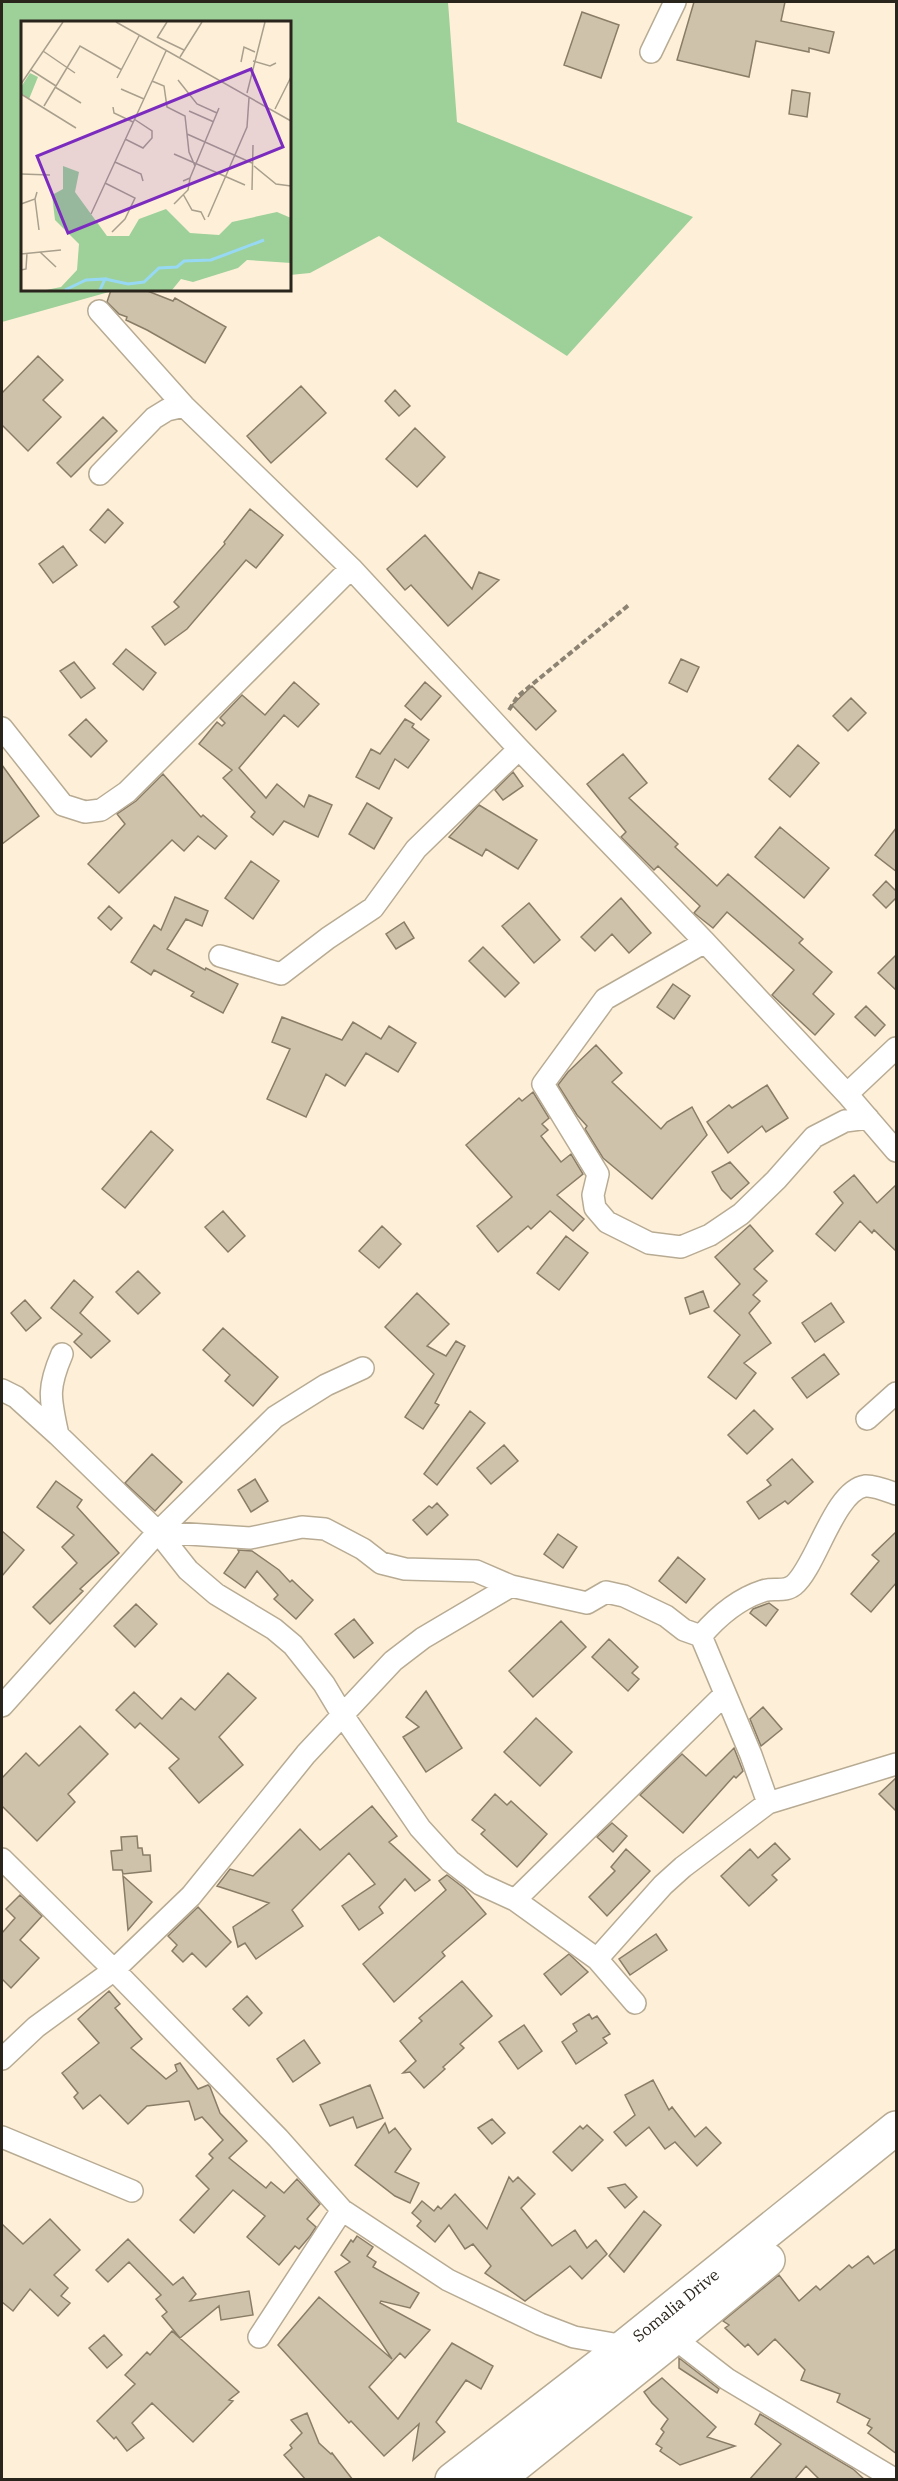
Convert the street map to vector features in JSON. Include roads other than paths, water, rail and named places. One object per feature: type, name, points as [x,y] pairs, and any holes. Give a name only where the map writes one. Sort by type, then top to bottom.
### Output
[{"type":"main road","name":"Somalia Drive","points":[[452,2480],[625,2346],[897,2128]]},
{"type":"main road","name":"Somalia Drive","points":[[496,2480],[675,2338],[897,2154]]},
{"type":"street","points":[[651,52],[675,2]]},
{"type":"street","points":[[99,311],[184,406],[351,568],[519,749],[705,942],[897,1151]]},
{"type":"street","points":[[100,474],[154,418],[167,410],[184,406]]},
{"type":"street","points":[[2,728],[63,805],[85,812],[101,810],[127,792],[351,568]]},
{"type":"street","points":[[220,956],[282,974],[295,965],[328,938],[373,908],[416,849],[519,749]]},
{"type":"street","points":[[705,942],[605,999],[543,1084],[598,1174],[592,1196],[595,1208],[607,1222],[649,1243],[681,1247],[710,1235],[741,1214],[776,1180],[814,1137],[845,1121],[868,1118]]},
{"type":"street","points":[[847,1094],[897,1048]]},
{"type":"street","points":[[58,1435],[51,1399],[52,1377],[62,1354]]},
{"type":"street","points":[[2,1706],[158,1532],[275,1417],[326,1385],[363,1368]]},
{"type":"street","points":[[2,1390],[16,1397],[58,1435],[158,1532],[188,1570],[216,1594],[274,1629],[293,1645],[324,1684],[420,1828],[450,1861],[480,1884],[515,1900],[597,1959],[635,2003]]},
{"type":"street","points":[[867,1419],[897,1394]]},
{"type":"street","points":[[700,1636],[718,1616],[751,1596],[766,1590],[785,1590],[796,1583],[826,1528],[856,1490],[867,1486],[897,1494]]},
{"type":"street","points":[[158,1532],[250,1538],[302,1527],[325,1529],[363,1549],[381,1563],[405,1569],[476,1571],[511,1586],[587,1603],[606,1592],[624,1596],[666,1616],[684,1630],[700,1636],[768,1803]]},
{"type":"street","points":[[2,2059],[36,2027],[114,1970],[191,1896],[342,1714],[393,1661],[423,1638],[511,1586]]},
{"type":"street","points":[[515,1900],[725,1694]]},
{"type":"street","points":[[597,1959],[663,1885],[683,1867],[768,1803],[897,1764]]},
{"type":"street","points":[[2,1859],[278,2138],[342,2210],[448,2280],[540,2324],[574,2337],[625,2346]]},
{"type":"street","points":[[2,2137],[132,2191]]},
{"type":"street","points":[[259,2337],[342,2210]]},
{"type":"street","points":[[675,2338],[727,2379],[896,2480]]}]
